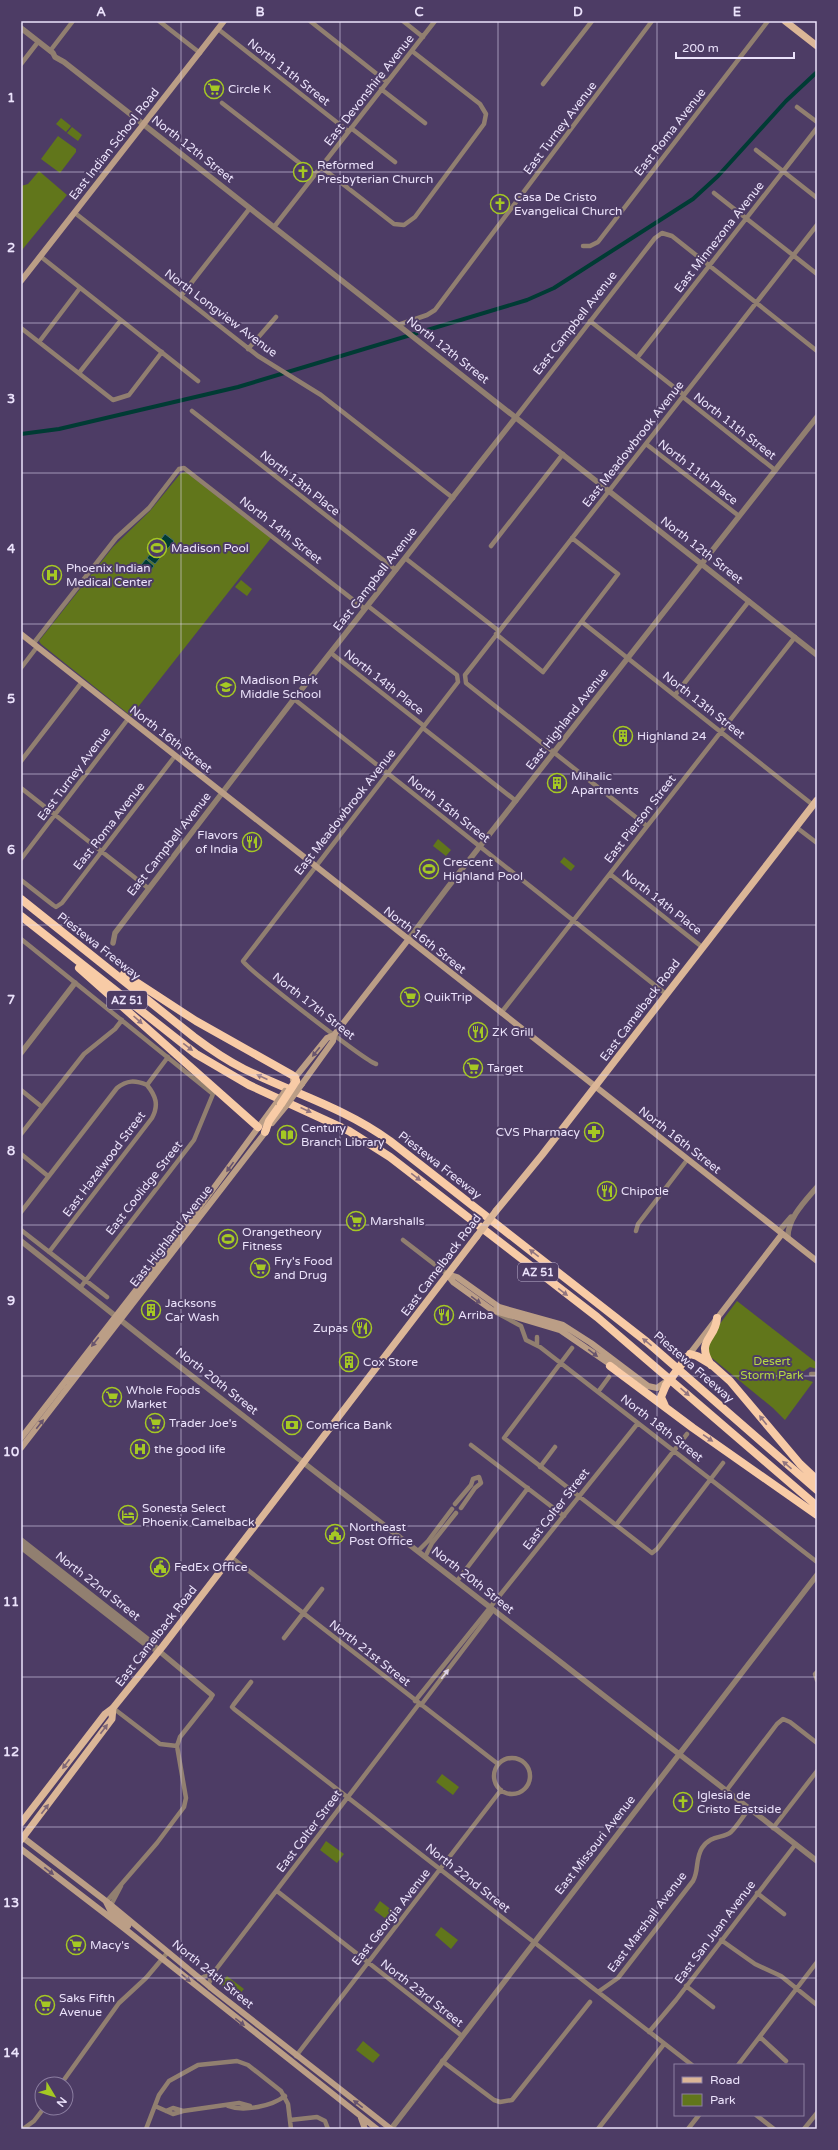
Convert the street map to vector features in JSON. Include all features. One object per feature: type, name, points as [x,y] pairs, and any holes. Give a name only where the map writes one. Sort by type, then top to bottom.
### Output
[{"type":"highway","name":"Piestewa Freeway","points":[[21,899],[194,1037],[219,1054],[260,1077],[347,1115],[378,1132],[647,1342],[817,1490]]},
{"type":"highway","points":[[23,918],[52,946],[262,1130],[297,1081],[152,994],[66,930],[34,909]]},
{"type":"highway","name":"Piestewa Freeway","points":[[23,918],[208,1062],[249,1085],[335,1123],[390,1157],[597,1317],[817,1506]]},
{"type":"highway","points":[[717,1318],[717,1326],[705,1342],[704,1348],[706,1357],[712,1365],[746,1398],[781,1442],[817,1480]]},
{"type":"highway","points":[[665,1407],[661,1400],[665,1387],[688,1356],[695,1355],[712,1365]]},
{"type":"highway","points":[[610,1366],[817,1515]]},
{"type":"main road","name":"East Indian School Road","points":[[21,281],[224,21]]},
{"type":"main road","points":[[785,21],[817,46]]},
{"type":"main road","name":"North 16th Street","points":[[21,634],[594,1087],[817,1261]]},
{"type":"main road","name":"East Camelback Road","points":[[21,1823],[105,1714],[113,1708],[159,1651],[447,1274],[815,802]]},
{"type":"main road","name":"East Highland Avenue","points":[[297,1081],[333,1041],[334,1035],[408,940]]},
{"type":"main road","name":"East Highland Avenue","points":[[21,1438],[154,1272],[262,1130]]},
{"type":"main road","points":[[688,1356],[780,1233]]},
{"type":"main road","name":"North 18th Street","points":[[447,1274],[453,1282],[479,1302],[497,1312],[560,1330],[610,1366],[652,1393],[665,1387]]},
{"type":"main road","name":"North 18th Street","points":[[447,1274],[457,1276],[500,1307],[563,1325],[591,1343],[648,1386],[657,1388],[665,1387]]},
{"type":"main road","name":"East Highland Avenue","points":[[22,1445],[118,1318]]},
{"type":"main road","name":"East Camelback Road","points":[[22,1838],[112,1719],[113,1708]]},
{"type":"main road","name":"North 24th Street","points":[[22,1838],[108,1904],[296,2056],[391,2129]]},
{"type":"main road","name":"North 24th Street","points":[[21,1849],[377,2129]]},
{"type":"main road","points":[[85,1899],[89,1898],[100,1904],[108,1904],[115,1915],[158,1952],[162,1959]]},
{"type":"main road","points":[[359,2115],[365,2129]]},
{"type":"street","points":[[51,52],[73,21]]},
{"type":"street","points":[[159,21],[200,53]]},
{"type":"street","points":[[310,21],[387,82]]},
{"type":"street","points":[[403,21],[423,37]]},
{"type":"street","name":"East Devonshire Avenue","points":[[274,227],[435,21]]},
{"type":"street","points":[[543,84],[592,21]]},
{"type":"street","name":"East Turney Avenue","points":[[398,325],[432,313],[435,310],[652,21]]},
{"type":"street","name":"East Roma Avenue","points":[[583,246],[590,246],[598,242],[768,21]]},
{"type":"street","name":"North 12th Street","points":[[21,28],[51,52],[58,55],[64,62],[817,655]]},
{"type":"street","name":"North 11th Street","points":[[218,29],[350,130],[395,162]]},
{"type":"street","points":[[21,64],[38,42]]},
{"type":"street","points":[[321,167],[390,221],[404,225],[411,221],[484,124],[486,114],[480,104],[412,51]]},
{"type":"street","points":[[381,89],[424,123]]},
{"type":"street","points":[[222,103],[315,175]]},
{"type":"street","points":[[797,106],[817,122]]},
{"type":"street","name":"East Minnezona Avenue","points":[[637,358],[817,128]]},
{"type":"street","points":[[756,150],[817,198]]},
{"type":"street","points":[[714,193],[817,274]]},
{"type":"street","points":[[181,296],[250,208]]},
{"type":"street","name":"North Longview Avenue","points":[[75,213],[248,349],[321,394],[453,498]]},
{"type":"street","name":"East Meadowbrook Avenue","points":[[554,753],[466,683],[465,675],[817,224]]},
{"type":"street","name":"East Campbell Avenue","points":[[113,943],[115,933],[221,793],[658,235],[662,233],[672,236],[709,266]]},
{"type":"street","points":[[40,256],[198,381]]},
{"type":"street","points":[[709,266],[817,351]]},
{"type":"street","points":[[39,342],[80,288]]},
{"type":"street","points":[[248,349],[276,317]]},
{"type":"street","points":[[80,373],[121,320]]},
{"type":"street","name":"North 11th Street","points":[[590,321],[775,470]]},
{"type":"street","points":[[21,328],[113,400],[129,395],[162,352]]},
{"type":"street","name":"North 13th Place","points":[[192,411],[396,570]]},
{"type":"street","name":"East Highland Avenue","points":[[408,940],[775,470],[815,424],[817,417]]},
{"type":"street","name":"North 11th Place","points":[[646,444],[739,516]]},
{"type":"street","points":[[491,546],[562,454]]},
{"type":"street","name":"North 14th Street","points":[[35,645],[116,538],[149,508],[179,469],[184,468],[457,675]]},
{"type":"street","points":[[405,558],[543,672],[618,574],[572,538]]},
{"type":"street","points":[[675,695],[748,601]]},
{"type":"street","name":"North 13th Street","points":[[582,622],[721,731],[815,802]]},
{"type":"street","name":"East Pierson Street","points":[[501,1013],[795,637]]},
{"type":"street","points":[[21,668],[35,645]]},
{"type":"street","name":"North 14th Place","points":[[332,653],[516,801]]},
{"type":"street","name":"East Meadowbrook Avenue","points":[[243,959],[424,727],[456,684],[458,679],[457,675]]},
{"type":"street","points":[[21,761],[82,682]]},
{"type":"street","name":"North 15th Street","points":[[294,699],[666,994]]},
{"type":"street","name":"East Turney Avenue","points":[[21,859],[128,719]]},
{"type":"street","points":[[554,753],[647,826]]},
{"type":"street","name":"East Roma Avenue","points":[[21,880],[56,907],[62,903],[175,756]]},
{"type":"street","points":[[21,788],[148,888]]},
{"type":"street","points":[[796,827],[817,843]]},
{"type":"street","name":"North 14th Place","points":[[610,874],[702,947]]},
{"type":"street","points":[[21,939],[168,1057],[147,1085],[133,1081],[124,1082],[117,1088],[21,1212]]},
{"type":"street","name":"North 17th Street","points":[[243,959],[244,963],[334,1035],[368,1061],[376,1064]]},
{"type":"street","points":[[21,1053],[75,983]]},
{"type":"street","points":[[21,1134],[84,1054],[110,1033],[122,1020]]},
{"type":"street","name":"East Coolidge Street","points":[[80,1288],[194,1140],[213,1094],[168,1057]]},
{"type":"street","name":"East Hazelwood Street","points":[[49,1252],[152,1118],[156,1111],[156,1099],[147,1085]]},
{"type":"street","points":[[21,1090],[42,1107]]},
{"type":"street","points":[[21,1154],[48,1176]]},
{"type":"street","points":[[636,1231],[638,1224],[687,1160]]},
{"type":"street","points":[[788,1238],[788,1230],[793,1217],[817,1186]]},
{"type":"street","points":[[780,1233],[790,1217],[793,1217]]},
{"type":"street","points":[[21,1230],[107,1297]]},
{"type":"street","name":"North 18th Street","points":[[403,1240],[447,1274]]},
{"type":"street","name":"North 20th Street","points":[[21,1241],[817,1861]]},
{"type":"street","name":"North 18th Street","points":[[497,1312],[521,1326],[525,1337],[529,1341],[537,1345],[817,1562]]},
{"type":"street","points":[[537,1337],[537,1345]]},
{"type":"street","points":[[572,1348],[504,1438],[652,1553],[657,1549],[723,1463]]},
{"type":"street","points":[[811,1374],[817,1374]]},
{"type":"street","points":[[598,1392],[609,1377]]},
{"type":"street","name":"East Colter Street","points":[[210,1988],[209,1983],[214,1972],[348,1798],[482,1616],[491,1608],[638,1423]]},
{"type":"street","points":[[616,1525],[687,1434]]},
{"type":"street","points":[[471,1445],[564,1516]]},
{"type":"street","points":[[540,1467],[555,1447]]},
{"type":"street","points":[[418,1551],[428,1541],[471,1485],[473,1479],[479,1477],[481,1483],[475,1488],[461,1508],[460,1512],[456,1513],[432,1543],[425,1557]]},
{"type":"street","points":[[456,1581],[528,1488]]},
{"type":"street","points":[[455,1504],[461,1508]]},
{"type":"street","points":[[452,1509],[456,1513]]},
{"type":"street","name":"North 22nd Street","points":[[21,1540],[125,1625],[149,1647],[159,1651],[212,1695]]},
{"type":"street","name":"North 22nd Street","points":[[21,1546],[72,1583]]},
{"type":"street","name":"North 21st Street","points":[[231,1557],[498,1764]]},
{"type":"street","name":"East Missouri Avenue","points":[[391,2129],[533,1942],[817,1575]]},
{"type":"street","points":[[284,1638],[322,1589]]},
{"type":"street","points":[[816,1673],[817,1680]]},
{"type":"street","name":"North 22nd Street","points":[[251,1682],[232,1707],[691,2064]]},
{"type":"street","points":[[108,1904],[121,1886],[175,1822],[184,1807],[186,1798],[177,1746],[180,1737],[212,1695]]},
{"type":"street","points":[[113,1708],[160,1744],[177,1746]]},
{"type":"street","points":[[726,1791],[777,1724],[783,1719],[790,1722],[817,1743]]},
{"type":"street","points":[[508,1758],[514,1758],[525,1763],[530,1774],[527,1785],[518,1792],[512,1793],[501,1790],[495,1780],[495,1769],[498,1764],[508,1758]]},
{"type":"street","points":[[773,1828],[817,1771]]},
{"type":"street","name":"East Georgia Avenue","points":[[296,2056],[501,1790]]},
{"type":"street","name":"East Marshall Avenue","points":[[598,1992],[618,1978],[693,1881],[696,1874],[697,1860],[705,1845],[715,1837],[731,1832],[749,1809]]},
{"type":"street","name":"East San Juan Avenue","points":[[649,2032],[686,1986],[756,1893],[795,1845]]},
{"type":"street","name":"North 23rd Street","points":[[277,1891],[368,1964],[462,2036]]},
{"type":"street","points":[[756,1893],[784,1914]]},
{"type":"street","points":[[721,1940],[755,1964],[781,1976],[817,2005]]},
{"type":"street","points":[[67,2076],[119,2003],[168,1952]]},
{"type":"street","points":[[739,2064],[817,1962]]},
{"type":"street","name":"East Colter Street","points":[[199,1979],[214,1972]]},
{"type":"street","points":[[686,1986],[713,2007]]},
{"type":"street","points":[[442,2061],[491,2098],[500,2102],[512,2100],[590,2002]]},
{"type":"street","points":[[760,2037],[786,2061]]},
{"type":"street","points":[[598,2129],[664,2044]]},
{"type":"street","points":[[146,2129],[165,2085],[193,2068],[221,2062],[241,2062],[253,2068],[278,2087],[285,2096],[288,2104],[291,2129]]},
{"type":"street","points":[[155,2106],[174,2114],[184,2111],[239,2104],[250,2106],[273,2104],[285,2096]]},
{"type":"street","points":[[804,2129],[817,2112]]},
{"type":"street","points":[[23,2129],[34,2121],[38,2116]]},
{"type":"street","points":[[688,2129],[698,2116]]},
{"type":"street","points":[[757,2116],[773,2129]]},
{"type":"street","points":[[290,2120],[317,2117],[325,2121],[328,2129]]},
{"type":"green space","points":[[61,118],[71,126],[66,132],[56,124]]},
{"type":"green space","points":[[72,127],[82,135],[78,141],[67,133]]},
{"type":"green space","points":[[58,136],[76,149],[76,152],[60,173],[41,159]]},
{"type":"green space","points":[[39,171],[67,195],[22,250],[21,186],[28,184]]},
{"type":"green space","points":[[186,472],[271,538],[131,716],[39,641],[113,547],[150,511],[181,473]]},
{"type":"green space","points":[[241,580],[252,589],[247,596],[235,587]]},
{"type":"green space","points":[[438,839],[451,850],[446,856],[433,846]]},
{"type":"green space","points":[[564,857],[575,866],[571,871],[560,862]]},
{"type":"green space","name":"Desert Storm Park","points":[[737,1301],[817,1363],[817,1369],[810,1367],[804,1371],[804,1379],[813,1382],[785,1420],[773,1408],[707,1354],[710,1337]]},
{"type":"green space","points":[[442,1774],[459,1787],[453,1795],[436,1782]]},
{"type":"green space","points":[[326,1841],[344,1854],[337,1863],[320,1850]]},
{"type":"green space","points":[[380,1901],[397,1914],[391,1923],[374,1910]]},
{"type":"green space","points":[[441,1927],[458,1940],[451,1949],[435,1935]]},
{"type":"green space","points":[[227,1976],[244,1989],[237,1997],[220,1984]]},
{"type":"green space","points":[[363,2041],[380,2055],[373,2063],[356,2050]]},
{"type":"shaded area","points":[[165,534],[174,541],[155,564],[147,558]]},
{"type":"shaded area","points":[[146,559],[154,566],[150,571],[141,565]]},
{"type":"waterway","points":[[21,434],[59,429],[238,387],[527,300],[554,288],[693,199],[718,176],[786,101],[817,72]]},
{"type":"place","name":"Circle K","points":[[214,89]]},
{"type":"place","name":"Reformed Presbyterian Church","points":[[303,172]]},
{"type":"place","name":"Casa De Cristo Evangelical Church","points":[[500,204]]},
{"type":"place","name":"Madison Pool","points":[[157,548]]},
{"type":"place","name":"Phoenix Indian Medical Center","points":[[52,575]]},
{"type":"place","name":"Madison Park Middle School","points":[[226,687]]},
{"type":"place","name":"Highland 24","points":[[623,736]]},
{"type":"place","name":"Mihalic Apartments","points":[[557,783]]},
{"type":"place","name":"Flavors of India","points":[[252,842]]},
{"type":"place","name":"Crescent Highland Pool","points":[[429,869]]},
{"type":"place","name":"QuikTrip","points":[[410,997]]},
{"type":"place","name":"ZK Grill","points":[[478,1032]]},
{"type":"place","name":"Target","points":[[473,1068]]},
{"type":"place","name":"CVS Pharmacy","points":[[594,1132]]},
{"type":"place","name":"Century Branch Library","points":[[287,1135]]},
{"type":"place","name":"Chipotle","points":[[607,1191]]},
{"type":"place","name":"Marshalls","points":[[356,1221]]},
{"type":"place","name":"Orangetheory Fitness","points":[[228,1239]]},
{"type":"place","name":"Fry's Food and Drug","points":[[260,1268]]},
{"type":"place","name":"Jacksons Car Wash","points":[[151,1310]]},
{"type":"place","name":"Arriba","points":[[444,1315]]},
{"type":"place","name":"Zupas","points":[[362,1328]]},
{"type":"place","name":"Cox Store","points":[[349,1362]]},
{"type":"place","name":"Whole Foods Market","points":[[112,1397]]},
{"type":"place","name":"Trader Joe's","points":[[155,1423]]},
{"type":"place","name":"Comerica Bank","points":[[292,1425]]},
{"type":"place","name":"the good life","points":[[140,1449]]},
{"type":"place","name":"Sonesta Select Phoenix Camelback","points":[[128,1515]]},
{"type":"place","name":"Northeast Post Office","points":[[335,1534]]},
{"type":"place","name":"FedEx Office","points":[[160,1567]]},
{"type":"place","name":"Iglesia de Cristo Eastside","points":[[683,1802]]},
{"type":"place","name":"Macy's","points":[[76,1945]]},
{"type":"place","name":"Saks Fifth Avenue","points":[[45,2005]]}]
